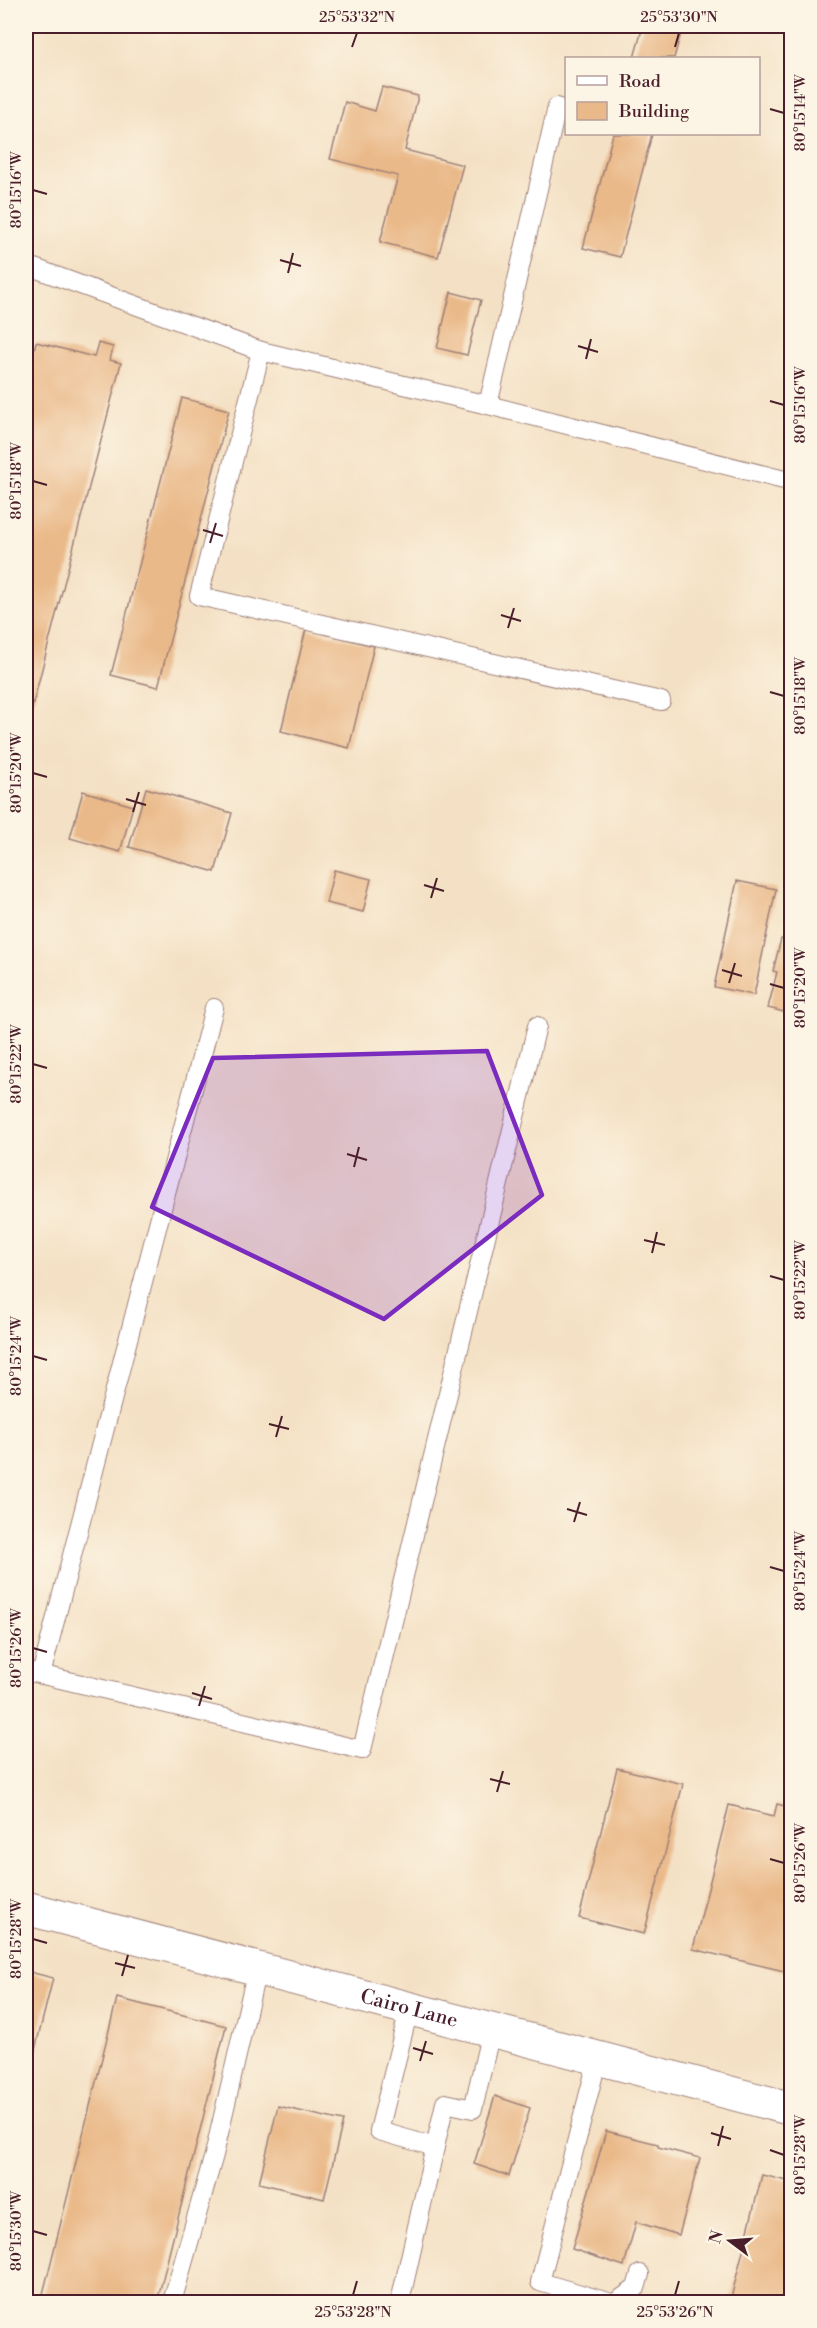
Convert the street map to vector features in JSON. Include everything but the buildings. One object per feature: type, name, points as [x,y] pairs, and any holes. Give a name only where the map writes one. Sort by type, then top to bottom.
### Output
[{"type":"street","name":"Cairo Lane","points":[[26,1908],[792,2109]]},
{"type":"lane","points":[[488,405],[557,106]]},
{"type":"lane","points":[[26,265],[261,351],[488,405],[792,482]]},
{"type":"lane","points":[[261,351],[199,596],[661,701]]},
{"type":"lane","points":[[214,1008],[33,1673],[362,1750],[537,1026]]},
{"type":"lane","points":[[172,2302],[214,2155],[256,1969]]},
{"type":"lane","points":[[409,2009],[379,2132],[435,2147]]},
{"type":"lane","points":[[400,2302],[445,2103],[473,2109],[491,2031]]},
{"type":"lane","points":[[598,2058],[540,2282],[608,2302]]},
{"type":"lane","points":[[616,2302],[636,2288],[640,2274]]},
{"type":"highlighted area","points":[[487,1051],[542,1195],[384,1319],[152,1207],[213,1058]]}]
